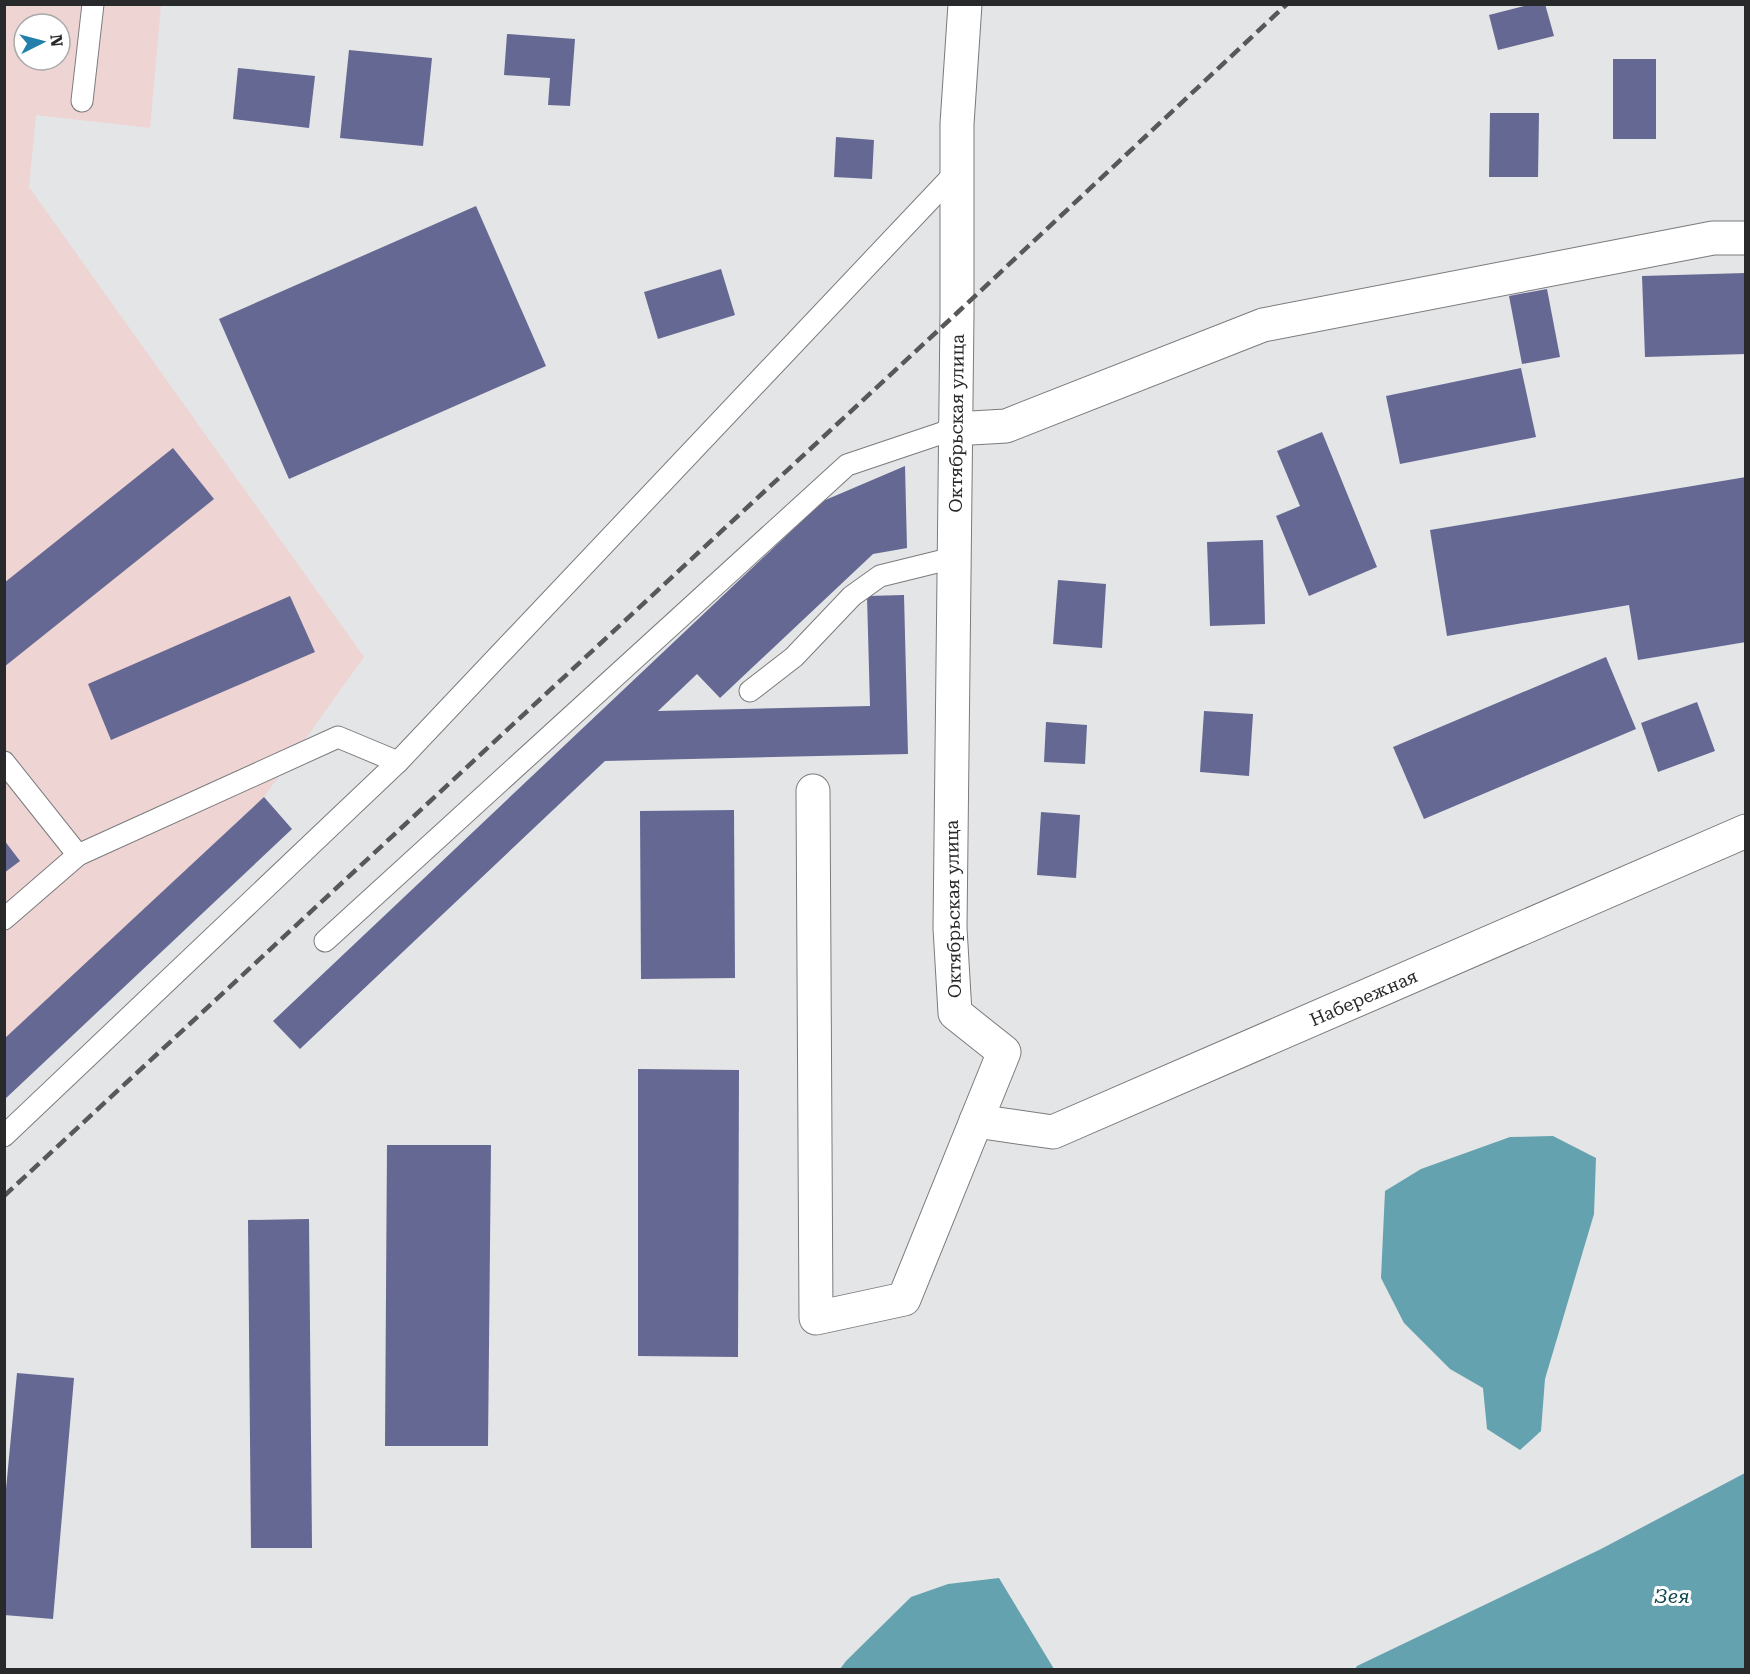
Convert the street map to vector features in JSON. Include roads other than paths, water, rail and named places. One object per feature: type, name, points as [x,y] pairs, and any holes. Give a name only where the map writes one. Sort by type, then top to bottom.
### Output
[{"type":"street","name":"Октябрьская улица","points":[[813,791],[816,1318],[904,1299],[1004,1052],[956,1013],[950,928],[957,124],[965,4]]},
{"type":"street","points":[[954,429],[1006,426],[1263,325],[1713,238],[1746,238]]},
{"type":"street","name":"Набережная","points":[[976,1121],[1053,1132],[1746,831]]},
{"type":"lane","points":[[82,102],[93,4]]},
{"type":"lane","points":[[4,1136],[398,762],[957,171]]},
{"type":"lane","points":[[325,940],[847,465],[954,429]]},
{"type":"lane","points":[[750,691],[794,657],[852,596],[880,576],[953,558]]},
{"type":"lane","points":[[4,919],[78,855],[338,737],[398,762]]},
{"type":"lane","points":[[4,762],[78,855]]},
{"type":"water","points":[[1553,1136],[1596,1158],[1594,1214],[1545,1379],[1541,1431],[1520,1450],[1487,1429],[1483,1388],[1450,1369],[1404,1323],[1381,1278],[1385,1191],[1421,1169],[1510,1137]]},
{"type":"water","name":"Зея","points":[[1745,1473],[1745,1669],[1355,1669],[1357,1666],[1601,1549]]},
{"type":"water","points":[[999,1578],[1054,1669],[840,1669],[911,1597],[948,1584]]},
{"type":"railway","points":[[4,1196],[1287,4]]}]
